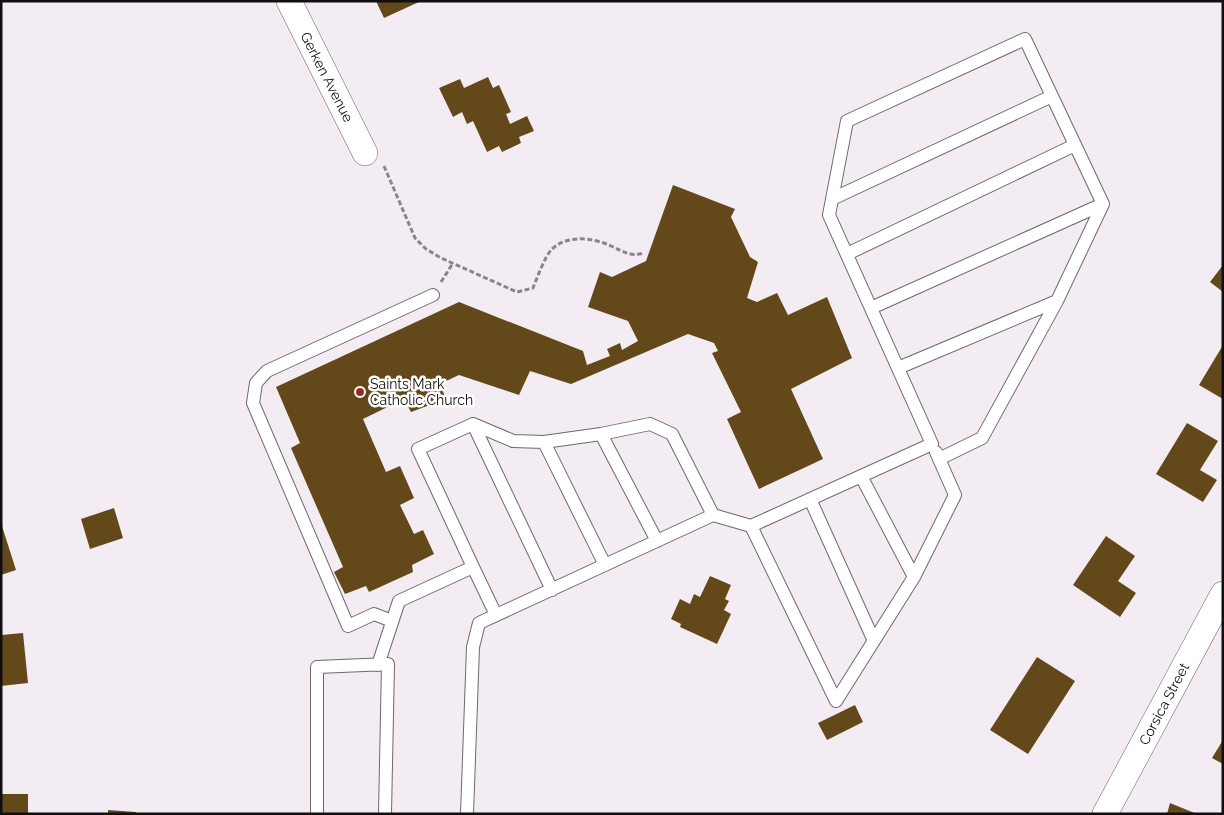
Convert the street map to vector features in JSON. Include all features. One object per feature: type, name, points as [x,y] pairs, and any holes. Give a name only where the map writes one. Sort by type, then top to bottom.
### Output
[{"type":"street","name":"Gerken Avenue","points":[[288,1],[365,154]]},
{"type":"street","name":"Corsica Street","points":[[1105,814],[1223,594]]},
{"type":"lane","points":[[751,526],[836,701],[914,577],[955,495],[829,215],[847,121],[1025,39],[1103,204]]},
{"type":"lane","points":[[832,199],[1052,96]]},
{"type":"lane","points":[[847,254],[1075,145]]},
{"type":"lane","points":[[939,459],[982,438],[1057,300],[1103,204]]},
{"type":"lane","points":[[871,308],[1103,204]]},
{"type":"lane","points":[[392,621],[374,614],[348,626],[252,403],[256,383],[268,371],[433,296]]},
{"type":"lane","points":[[898,368],[1057,300]]},
{"type":"lane","points":[[473,424],[552,590]]},
{"type":"lane","points":[[496,615],[418,449],[473,424],[513,441],[544,442],[602,434],[650,424],[672,434],[713,515]]},
{"type":"lane","points":[[602,434],[657,541]]},
{"type":"lane","points":[[544,442],[605,565]]},
{"type":"lane","points":[[467,814],[472,647],[479,623],[713,515],[751,526],[932,444]]},
{"type":"lane","points":[[862,476],[914,577]]},
{"type":"lane","points":[[810,499],[874,641]]},
{"type":"lane","points":[[378,665],[399,601],[473,567]]},
{"type":"lane","points":[[317,814],[317,667],[388,664],[385,814]]},
{"type":"path","points":[[365,154],[384,164],[415,238],[426,249],[441,258],[517,292],[533,288],[551,251],[558,245],[571,240],[587,238],[635,255],[644,252]]},
{"type":"building","points":[[376,1],[421,1],[384,18]]},
{"type":"building","points":[[488,77],[493,88],[499,85],[511,112],[506,114],[510,124],[527,116],[534,131],[519,137],[521,143],[502,152],[499,146],[487,152],[473,121],[467,124],[462,112],[453,117],[439,88],[460,79],[464,88]]},
{"type":"building","name":"Saints Mark Catholic Church","points":[[673,185],[735,209],[731,217],[750,257],[758,262],[747,298],[757,302],[777,293],[788,315],[827,297],[852,358],[791,389],[823,459],[759,489],[727,419],[741,412],[712,353],[718,351],[714,343],[688,334],[571,384],[530,371],[519,395],[459,375],[440,384],[446,399],[411,412],[404,399],[363,419],[386,472],[400,466],[414,498],[400,505],[414,534],[423,530],[434,554],[412,565],[413,572],[369,592],[366,586],[345,594],[334,572],[343,567],[291,448],[300,443],[276,387],[459,302],[583,351],[587,365],[610,356],[607,349],[620,343],[622,350],[638,341],[628,321],[588,307],[600,272],[612,277],[646,261]]},
{"type":"building","points":[[1223,265],[1223,292],[1210,282]]},
{"type":"building","points":[[1223,345],[1223,399],[1199,385]]},
{"type":"building","points":[[1187,423],[1218,441],[1200,470],[1217,480],[1203,502],[1156,474]]},
{"type":"building","points":[[114,508],[123,538],[90,549],[81,519]]},
{"type":"building","points":[[1,523],[16,570],[1,575]]},
{"type":"building","points":[[1106,536],[1135,556],[1118,581],[1136,593],[1120,617],[1073,585]]},
{"type":"building","points":[[710,576],[731,585],[725,599],[729,601],[724,610],[731,614],[717,644],[680,627],[681,624],[671,619],[680,599],[690,604],[694,594],[700,597]]},
{"type":"building","points":[[23,633],[28,683],[1,686],[1,635]]},
{"type":"building","points":[[1037,657],[1075,681],[1028,754],[990,730]]},
{"type":"building","points":[[855,705],[863,722],[827,740],[818,723]]},
{"type":"building","points":[[1223,740],[1223,764],[1212,758]]},
{"type":"building","points":[[1,794],[28,794],[28,814],[1,814]]},
{"type":"building","points":[[1170,803],[1197,814],[1167,814]]},
{"type":"building","points":[[108,810],[136,812],[136,814],[108,814]]},
{"type":"place","name":"Saints Mark Catholic Church","points":[[360,392]]}]
